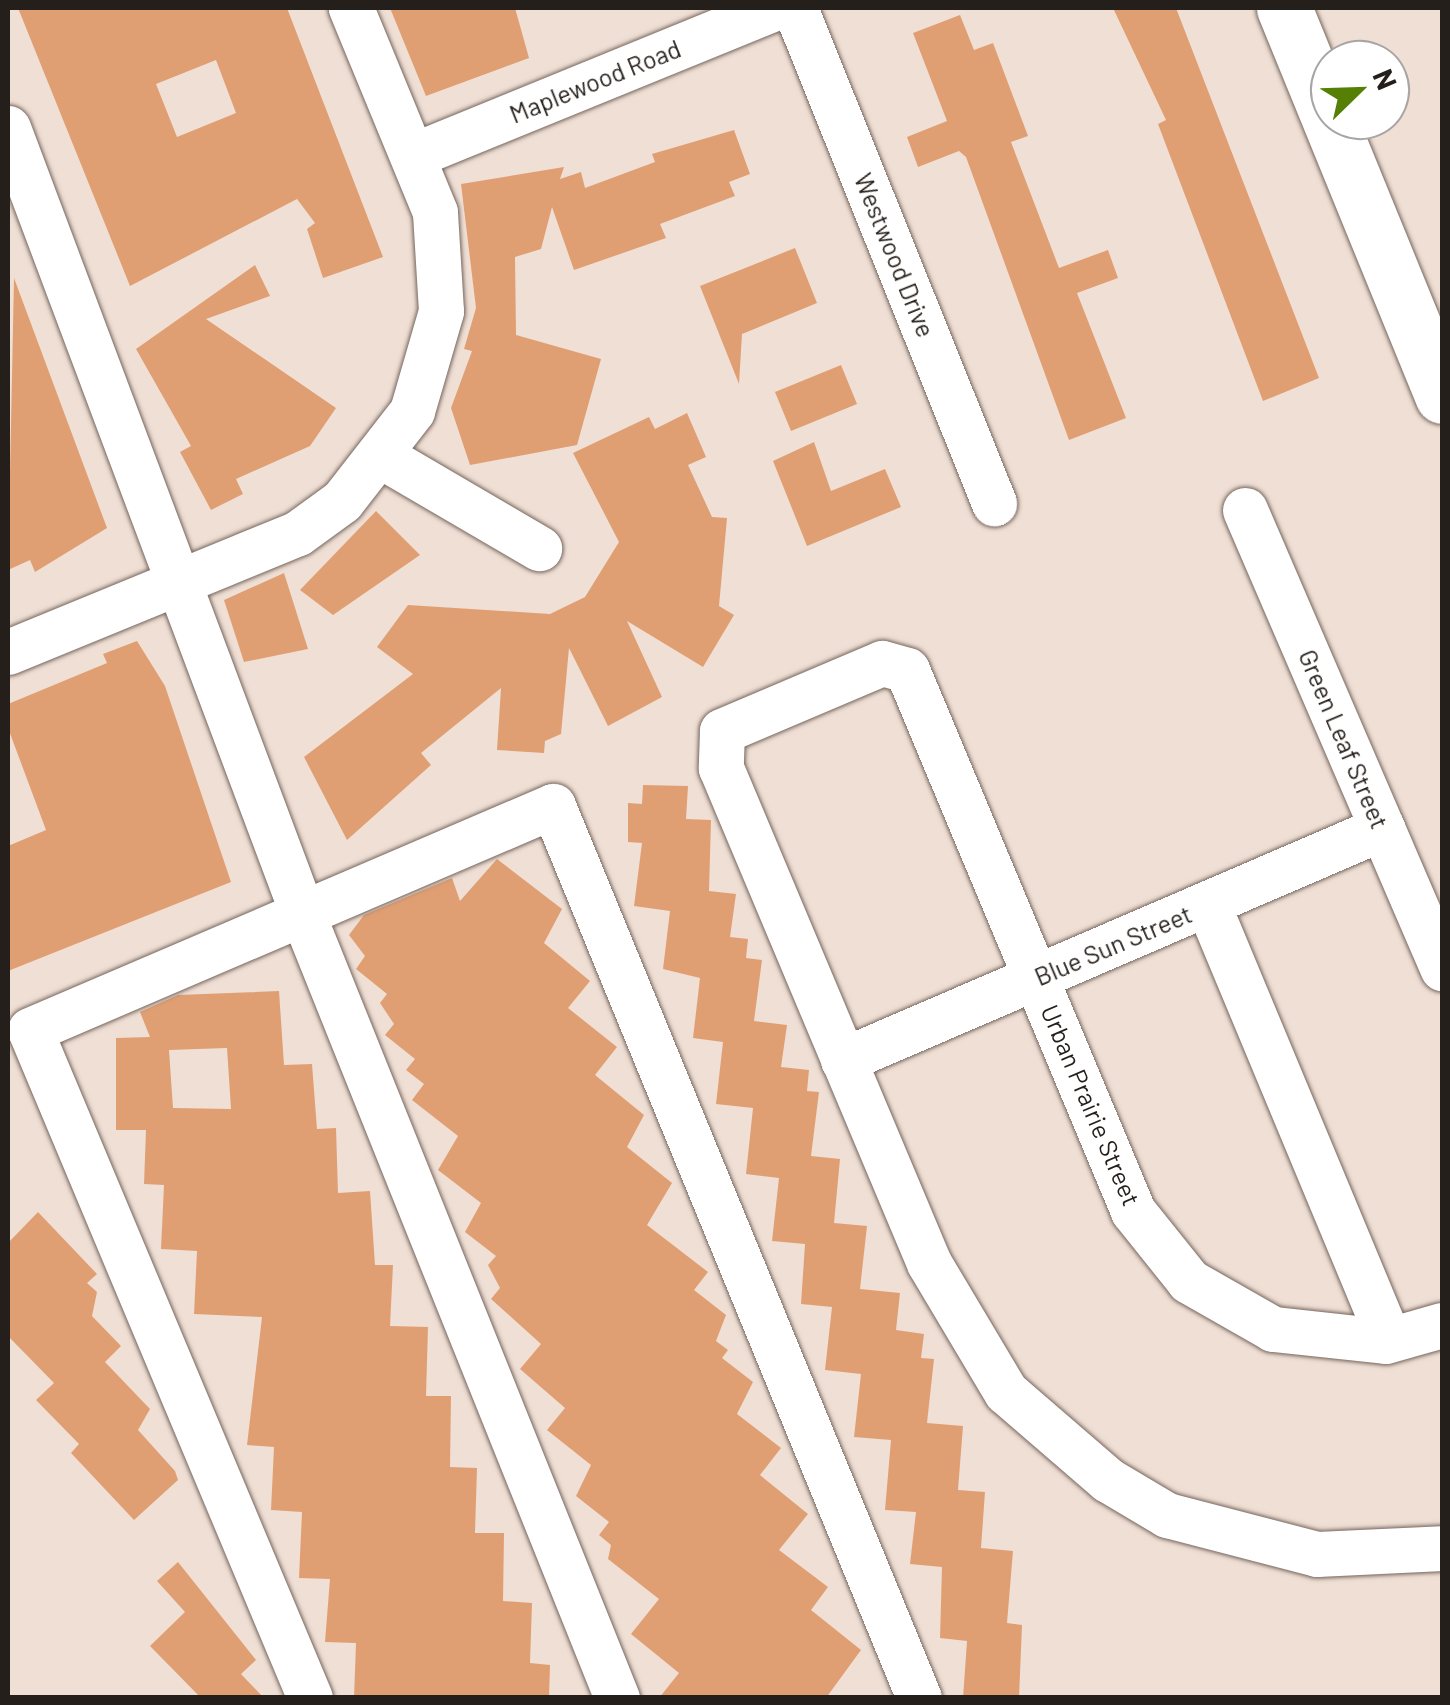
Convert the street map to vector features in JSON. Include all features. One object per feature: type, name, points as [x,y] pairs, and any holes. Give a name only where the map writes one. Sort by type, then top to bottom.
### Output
[{"type":"main road","points":[[1284,8],[1442,396]]},
{"type":"street","points":[[8,652],[298,533],[383,457],[412,411],[441,311],[435,212],[351,8]]},
{"type":"street","name":"Maplewood Road","points":[[414,155],[775,8]]},
{"type":"street","name":"Westwood Drive","points":[[795,8],[994,503]]},
{"type":"street","points":[[8,128],[303,915],[617,1698]]},
{"type":"street","points":[[383,457],[539,548]]},
{"type":"street","name":"Green Leaf Street","points":[[1245,510],[1442,968]]},
{"type":"street","name":"Urban Prairie Street","points":[[843,1060],[716,753],[722,730],[882,663],[907,670],[1133,1211],[1189,1281],[1273,1329],[1389,1340],[1442,1325]]},
{"type":"street","points":[[310,1698],[30,1030],[552,806],[919,1698]]},
{"type":"street","name":"Blue Sun Street","points":[[843,1060],[1382,828]]},
{"type":"street","points":[[1208,905],[1389,1340]]},
{"type":"street","points":[[843,1060],[972,1346],[1054,1438],[1167,1515],[1243,1541],[1317,1554],[1442,1548]]},
{"type":"building","points":[[18,8],[287,8],[383,257],[323,278],[307,229],[315,223],[297,199],[130,286]],"holes":[[[216,60],[236,113],[177,137],[156,84]]]},
{"type":"building","points":[[390,8],[515,8],[529,58],[426,96]]},
{"type":"building","points":[[1113,8],[1176,8],[1319,378],[1263,401],[1158,124],[1166,120]]},
{"type":"building","points":[[960,15],[974,50],[993,43],[1028,136],[1011,142],[1059,268],[1108,250],[1118,278],[1077,293],[1126,418],[1069,440],[966,157],[959,151],[918,167],[907,137],[947,121],[913,33]]},
{"type":"building","points":[[734,130],[750,174],[729,182],[735,196],[660,224],[666,238],[574,270],[552,207],[541,249],[515,257],[516,335],[601,359],[577,445],[470,465],[451,408],[472,351],[464,349],[476,308],[461,184],[564,167],[560,179],[581,172],[585,188],[655,162],[652,154]]},
{"type":"building","points":[[795,248],[817,303],[742,334],[739,384],[700,286]]},
{"type":"building","points":[[255,265],[270,296],[206,319],[336,408],[310,446],[236,479],[243,494],[211,510],[180,452],[191,446],[136,349]]},
{"type":"building","points":[[14,278],[107,528],[35,572],[30,560],[8,570]]},
{"type":"building","points":[[841,365],[857,404],[791,431],[775,392]]},
{"type":"building","points":[[687,413],[706,457],[688,465],[712,517],[727,518],[719,606],[734,615],[703,667],[627,621],[662,697],[608,726],[569,648],[561,734],[545,741],[544,753],[497,750],[501,688],[421,753],[431,765],[347,840],[304,757],[413,674],[377,647],[408,605],[550,614],[585,597],[619,542],[573,453],[649,417],[655,429]]},
{"type":"building","points":[[814,442],[831,491],[885,469],[901,507],[807,546],[773,461]]},
{"type":"building","points":[[376,511],[420,555],[333,615],[300,590]]},
{"type":"building","points":[[284,573],[308,649],[244,662],[224,600]]},
{"type":"building","points":[[137,641],[165,686],[231,882],[8,971],[8,846],[46,830],[8,728],[8,704],[107,663],[103,654]]},
{"type":"building","points":[[643,785],[688,786],[686,819],[711,820],[709,891],[736,894],[730,937],[748,939],[746,958],[762,960],[754,1021],[787,1025],[781,1067],[809,1070],[807,1091],[819,1092],[811,1156],[840,1159],[834,1223],[867,1226],[860,1289],[900,1293],[896,1330],[924,1334],[921,1358],[934,1359],[927,1423],[963,1426],[958,1490],[985,1492],[981,1548],[1013,1551],[1007,1623],[1022,1625],[1019,1698],[963,1698],[967,1641],[940,1638],[942,1567],[910,1564],[916,1512],[885,1510],[891,1440],[854,1437],[861,1374],[825,1370],[832,1307],[801,1304],[805,1244],[772,1241],[779,1178],[746,1174],[753,1108],[716,1104],[723,1042],[693,1038],[700,978],[663,969],[670,911],[634,906],[642,843],[628,842],[628,803],[642,804]]},
{"type":"building","points":[[497,859],[562,909],[544,943],[590,981],[568,1008],[617,1047],[595,1075],[644,1115],[627,1147],[672,1183],[647,1225],[708,1272],[694,1290],[726,1315],[716,1341],[728,1350],[722,1358],[753,1382],[737,1414],[781,1448],[760,1475],[808,1514],[779,1550],[828,1587],[811,1610],[861,1650],[826,1698],[659,1698],[679,1673],[631,1634],[659,1599],[608,1559],[611,1545],[599,1535],[609,1522],[576,1496],[591,1465],[547,1430],[565,1408],[520,1369],[541,1344],[491,1299],[500,1288],[488,1265],[496,1256],[465,1232],[481,1203],[438,1170],[458,1136],[412,1100],[424,1084],[406,1070],[415,1059],[385,1035],[394,1024],[380,1003],[387,994],[356,969],[365,956],[349,935],[364,915],[452,878],[460,901]]},
{"type":"building","points":[[279,991],[284,1065],[312,1064],[317,1129],[336,1128],[338,1193],[370,1191],[375,1265],[393,1265],[390,1326],[428,1327],[426,1396],[451,1396],[450,1467],[477,1468],[475,1533],[504,1533],[503,1601],[532,1603],[530,1663],[550,1665],[549,1698],[354,1698],[356,1643],[325,1642],[330,1579],[299,1578],[302,1512],[271,1510],[274,1447],[247,1445],[262,1317],[194,1314],[197,1251],[161,1249],[164,1185],[144,1184],[146,1130],[116,1130],[116,1038],[150,1037],[140,1012],[178,995]],"holes":[[[227,1048],[231,1109],[173,1108],[169,1050]]]},
{"type":"building","points":[[38,1212],[97,1274],[87,1283],[97,1292],[92,1316],[121,1346],[105,1362],[150,1409],[138,1430],[175,1471],[178,1480],[134,1520],[71,1453],[79,1444],[36,1400],[54,1383],[8,1336],[8,1243]]},
{"type":"building","points":[[178,1562],[256,1660],[241,1674],[264,1698],[201,1698],[150,1646],[185,1612],[157,1581]]}]
